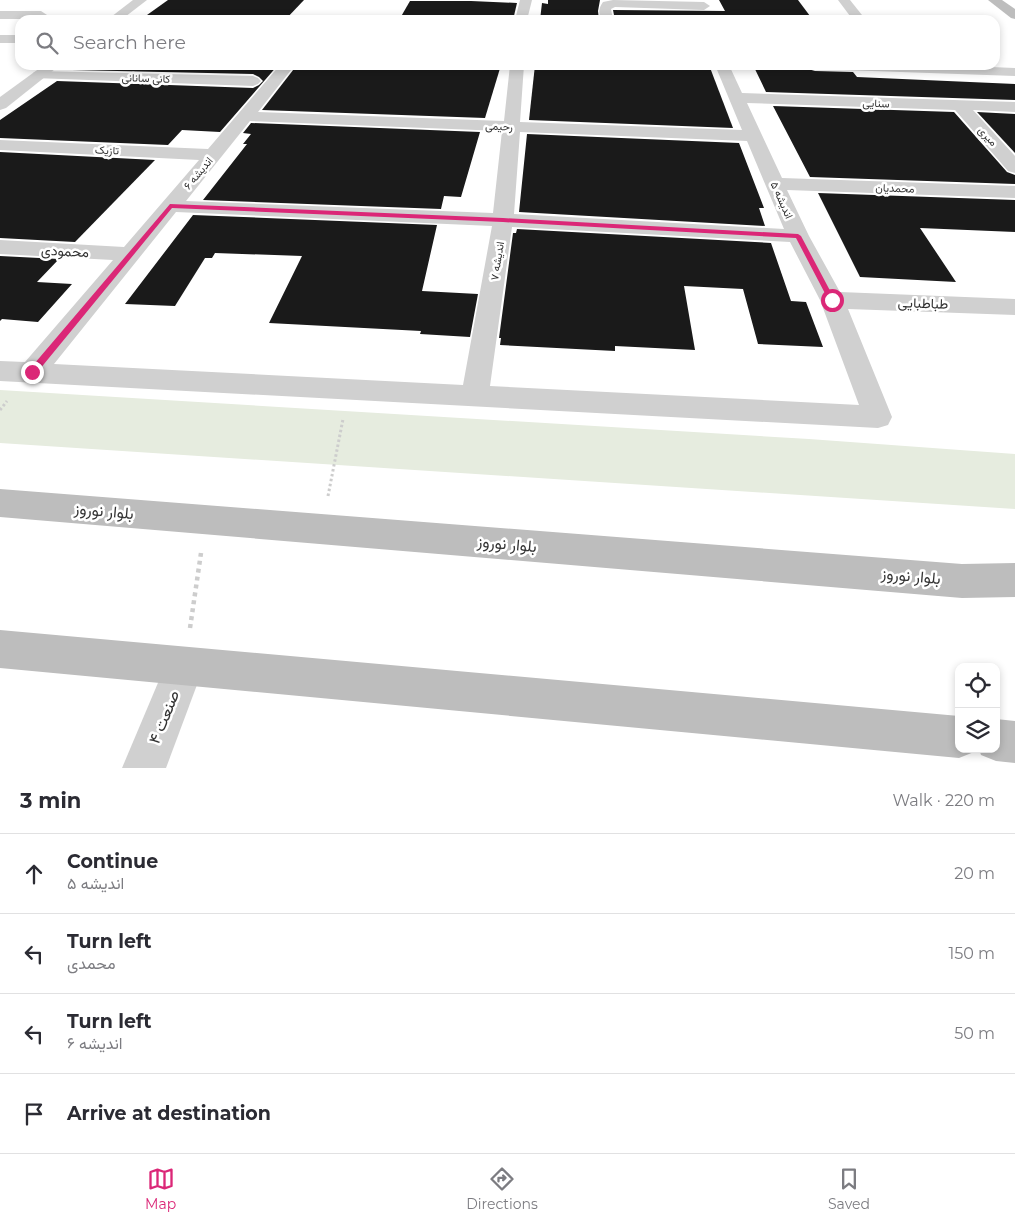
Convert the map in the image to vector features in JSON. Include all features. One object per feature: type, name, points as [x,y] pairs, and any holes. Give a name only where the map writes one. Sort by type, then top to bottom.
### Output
[{"type":"main road","points":[[994,0],[1015,15]]},
{"type":"main road","name":"بلوار نوروز","points":[[0,503],[962,581],[1015,580]]},
{"type":"main road","points":[[0,649],[955,737]]},
{"type":"main road","points":[[1000,740],[1015,742]]},
{"type":"street","points":[[120,15],[141,0]]},
{"type":"street","points":[[522,15],[526,0]]},
{"type":"street","points":[[844,0],[856,15]]},
{"type":"street","points":[[606,15],[605,9],[607,5],[615,3],[703,3],[707,15]]},
{"type":"street","points":[[2,15],[16,5]]},
{"type":"street","points":[[2,15],[41,15]]},
{"type":"street","points":[[0,39],[15,39]]},
{"type":"street","points":[[2,102],[46,70]]},
{"type":"street","name":"اندیشه ۶","points":[[32,372],[284,70]]},
{"type":"street","name":"اندیشه ۷","points":[[475,396],[503,220],[517,70]]},
{"type":"street","name":"اندیشه ۵","points":[[475,396],[878,416],[832,300],[798,236],[724,70]]},
{"type":"street","points":[[958,70],[1015,72]]},
{"type":"street","name":"کانی سانانی","points":[[40,75],[253,81]]},
{"type":"street","name":"سنایی","points":[[737,98],[1015,107]]},
{"type":"street","name":"میری","points":[[960,106],[1015,167]]},
{"type":"street","name":"رحیمی","points":[[245,116],[754,136]]},
{"type":"street","name":"تازیک","points":[[0,145],[213,155]]},
{"type":"street","name":"محمدیان","points":[[775,184],[1015,192]]},
{"type":"street","points":[[170,206],[503,220],[798,236]]},
{"type":"street","name":"محمودی","points":[[0,247],[130,254]]},
{"type":"street","name":"طباطبایی","points":[[832,300],[1015,307]]},
{"type":"street","points":[[0,371],[475,396]]},
{"type":"street","name":"صنعت ۴","points":[[144,768],[185,666]]},
{"type":"path","points":[[321,528],[349,389]]},
{"type":"path","points":[[185,666],[206,520]]},
{"type":"shaded area","points":[[0,390],[809,439],[1015,454],[1015,509],[0,443]]},
{"type":"building","points":[[168,0],[304,0],[290,15],[147,15]]},
{"type":"building","points":[[548,0],[600,0],[598,15],[541,15],[542,3],[548,4]]},
{"type":"building","points":[[719,0],[798,0],[809,15],[614,15],[613,10],[725,11]]},
{"type":"building","points":[[410,1],[517,3],[514,15],[402,15]]},
{"type":"building","points":[[72,70],[274,70],[220,132],[182,130],[168,145],[0,138],[0,120],[57,81],[253,88],[263,81],[253,74]]},
{"type":"building","points":[[293,70],[499,70],[485,118],[262,110]]},
{"type":"building","points":[[534,70],[711,70],[733,128],[529,120]]},
{"type":"building","points":[[755,70],[853,72],[857,77],[1015,84],[1015,100],[766,92]]},
{"type":"building","points":[[773,106],[954,112],[1007,172],[1015,175],[1015,184],[810,177]]},
{"type":"building","points":[[977,112],[1015,114],[1015,153]]},
{"type":"building","points":[[251,123],[480,132],[461,197],[444,196],[441,209],[203,200],[247,144],[243,144],[251,134],[243,133]]},
{"type":"building","points":[[527,134],[739,143],[764,208],[759,208],[765,226],[519,212]]},
{"type":"building","points":[[0,152],[155,160],[75,242],[0,238]]},
{"type":"building","points":[[818,193],[1015,200],[1015,232],[920,228],[956,282],[860,277]]},
{"type":"building","points":[[193,215],[437,225],[422,291],[478,294],[470,337],[420,334],[421,331],[269,323],[302,256],[215,253],[212,258],[205,258],[175,306],[125,304]]},
{"type":"building","points":[[517,229],[771,243],[791,301],[806,302],[823,347],[758,344],[743,289],[684,286],[695,350],[615,346],[615,351],[500,345],[501,338],[499,338],[513,233],[516,233]]},
{"type":"building","points":[[0,256],[59,259],[37,282],[72,284],[38,322],[2,319],[0,321]]},
{"type":"route","points":[[32,372],[170,206],[503,220],[798,236],[832,300]]}]
